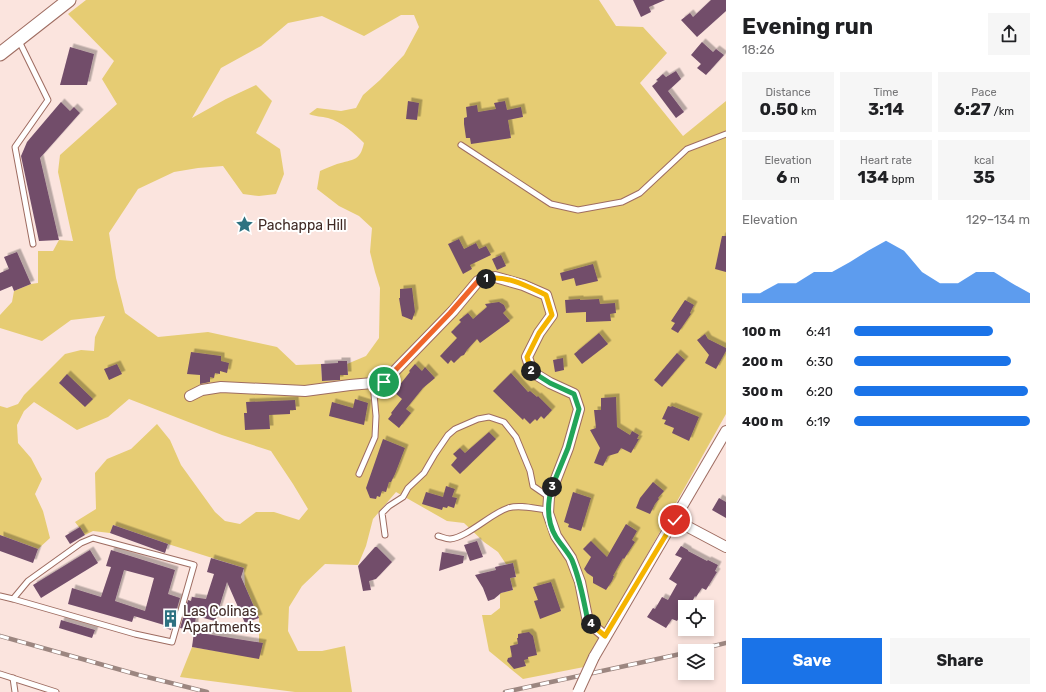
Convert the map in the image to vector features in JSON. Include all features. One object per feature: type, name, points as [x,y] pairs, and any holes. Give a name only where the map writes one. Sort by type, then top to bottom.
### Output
[{"type":"street","points":[[0,54],[69,0]]},
{"type":"street","points":[[190,396],[202,390],[222,387],[305,391],[384,382],[450,313],[478,281],[495,277],[523,285],[546,295],[552,315],[539,333],[527,357],[532,372],[550,383],[574,394],[579,409],[568,448],[549,497],[548,513],[556,536],[571,558],[580,582],[588,622],[605,636]]},
{"type":"street","points":[[578,692],[605,636],[675,520],[726,431]]},
{"type":"street","points":[[675,520],[726,547]]},
{"type":"lane","points":[[19,40],[48,100],[15,147],[33,244]]},
{"type":"lane","points":[[461,145],[551,204],[578,210],[622,202],[640,193],[687,149],[726,134]]},
{"type":"lane","points":[[359,474],[375,437],[376,416],[373,383]]},
{"type":"lane","points":[[385,535],[382,513],[389,506],[403,497],[408,488],[424,473],[448,435],[455,428],[484,418],[489,417],[504,422],[516,437],[530,471],[533,486],[549,497]]},
{"type":"lane","points":[[438,536],[451,539],[472,530],[481,522],[507,508],[514,506],[548,510]]},
{"type":"lane","points":[[0,596],[136,634],[172,642],[194,565],[93,538],[28,582],[13,599]]},
{"type":"lane","points":[[0,674],[56,692]]},
{"type":"lane","points":[[13,678],[15,692]]},
{"type":"shaded area","points":[[86,0],[599,0],[616,26],[643,27],[667,53],[640,83],[683,136],[726,101],[726,414],[584,667],[523,679],[489,651],[482,615],[491,615],[500,608],[500,593],[513,590],[510,578],[516,577],[513,563],[506,564],[498,552],[484,542],[464,523],[447,521],[396,492],[373,519],[366,546],[358,565],[325,564],[302,586],[289,607],[288,631],[298,651],[322,651],[345,646],[352,692],[295,692],[180,677],[192,647],[259,658],[259,618],[245,586],[244,568],[113,525],[110,533],[93,531],[85,535],[75,522],[96,509],[95,473],[107,459],[131,449],[157,424],[170,440],[181,465],[215,512],[225,521],[240,524],[256,512],[274,512],[299,520],[308,509],[271,451],[222,435],[129,399],[108,417],[77,430],[34,402],[24,411],[17,425],[18,443],[31,458],[42,479],[35,494],[43,511],[50,538],[38,549],[0,535],[0,406],[7,408],[18,404],[24,395],[65,354],[81,350],[94,351],[95,337],[105,316],[71,320],[42,341],[0,328],[0,315],[12,302],[14,291],[31,284],[38,283],[38,251],[53,251],[59,240],[73,241],[58,172],[60,155],[117,104],[102,79],[114,61],[68,14]],"holes":[[[401,15],[414,15],[419,27],[404,55],[363,95],[356,108],[341,111],[317,108],[309,114],[338,122],[364,143],[358,156],[352,160],[320,171],[317,189],[339,206],[359,216],[372,228],[370,252],[380,288],[379,338],[366,356],[347,364],[348,375],[340,375],[339,380],[322,381],[321,364],[296,365],[277,347],[208,332],[158,337],[125,313],[116,278],[109,233],[138,189],[174,172],[223,166],[243,194],[259,196],[276,194],[284,174],[280,149],[256,133],[272,101],[256,85],[226,99],[192,118],[221,68],[261,46],[288,23],[322,16],[364,36]]]},
{"type":"building","points":[[633,0],[665,0],[649,7],[651,12],[641,17]]},
{"type":"building","points":[[711,0],[726,0],[726,11],[697,37],[681,20],[690,13],[693,17]]},
{"type":"building","points":[[702,42],[713,52],[716,49],[724,55],[706,75],[697,68],[701,64],[691,55]]},
{"type":"building","points":[[70,47],[94,54],[87,85],[60,85]]},
{"type":"building","points":[[676,71],[681,79],[668,91],[684,112],[676,118],[652,86],[663,74],[666,77]]},
{"type":"building","points":[[408,101],[419,103],[417,120],[406,119]]},
{"type":"building","points":[[505,101],[507,110],[521,107],[523,117],[508,120],[511,138],[471,144],[470,138],[466,138],[464,124],[464,118],[467,117],[466,107],[477,105],[478,112],[496,109],[494,103]]},
{"type":"building","points":[[61,102],[70,111],[74,107],[80,113],[40,158],[59,240],[39,241],[21,156],[27,142]]},
{"type":"building","points":[[722,236],[726,236],[726,272],[715,269]]},
{"type":"building","points":[[459,239],[464,249],[476,243],[479,249],[486,246],[491,255],[470,265],[472,269],[463,274],[448,244]]},
{"type":"building","points":[[17,252],[31,284],[14,291],[12,286],[0,291],[0,273],[9,269],[4,257]]},
{"type":"building","points":[[501,255],[506,266],[497,270],[492,259]]},
{"type":"building","points":[[593,264],[598,281],[576,286],[574,278],[562,281],[560,273]]},
{"type":"building","points":[[412,288],[415,312],[412,320],[402,316],[399,298],[400,289]]},
{"type":"building","points":[[599,299],[600,304],[615,303],[616,313],[610,314],[611,321],[586,322],[586,312],[566,313],[565,300]]},
{"type":"building","points":[[685,300],[694,305],[690,313],[691,314],[678,333],[671,329],[675,323],[671,321]]},
{"type":"building","points":[[499,302],[504,305],[506,310],[503,313],[510,321],[480,343],[477,339],[464,355],[454,363],[451,360],[448,364],[440,356],[457,338],[451,332],[461,322],[459,320],[468,313],[473,319],[487,307],[485,304]]},
{"type":"building","points":[[599,333],[608,344],[582,364],[574,354]]},
{"type":"building","points":[[705,334],[708,339],[726,348],[726,351],[716,369],[705,363],[709,355],[697,340]]},
{"type":"building","points":[[191,352],[221,356],[221,361],[229,363],[227,373],[220,371],[220,374],[215,373],[214,378],[210,377],[210,382],[200,384],[200,375],[187,374]]},
{"type":"building","points":[[677,353],[685,360],[662,387],[654,380]]},
{"type":"building","points":[[563,358],[564,370],[555,372],[553,360]]},
{"type":"building","points":[[338,361],[347,361],[348,375],[340,375],[340,380],[322,381],[321,364],[338,363]]},
{"type":"building","points":[[117,364],[122,374],[109,380],[104,369]]},
{"type":"building","points":[[415,364],[422,371],[425,367],[435,378],[423,388],[406,409],[411,413],[399,428],[388,419],[402,399],[394,392]]},
{"type":"building","points":[[511,373],[528,392],[530,391],[537,397],[538,396],[552,410],[544,419],[541,416],[537,421],[535,419],[530,424],[524,418],[523,420],[493,391]]},
{"type":"building","points":[[67,374],[93,399],[85,407],[59,383]]},
{"type":"building","points":[[616,397],[617,427],[630,435],[632,431],[639,435],[637,439],[639,439],[631,453],[621,448],[618,453],[608,456],[603,466],[594,463],[600,448],[590,430],[596,428],[594,410],[601,410],[601,398]]},
{"type":"building","points":[[355,399],[368,403],[364,425],[329,416],[332,402],[353,408]]},
{"type":"building","points":[[295,400],[296,410],[290,410],[290,414],[269,415],[270,429],[245,430],[244,413],[247,413],[246,402]]},
{"type":"building","points":[[668,406],[672,406],[699,417],[689,441],[672,433],[674,428],[664,424],[666,420],[662,419]]},
{"type":"building","points":[[489,432],[496,439],[460,474],[451,465],[457,458],[453,454],[460,448],[465,453]]},
{"type":"building","points":[[383,439],[405,448],[395,474],[391,482],[389,482],[386,492],[382,491],[380,497],[377,496],[376,499],[370,498],[366,488]]},
{"type":"building","points":[[653,482],[664,491],[658,498],[659,499],[650,514],[636,508],[640,498]]},
{"type":"building","points":[[446,486],[455,489],[452,497],[457,498],[454,508],[448,506],[447,508],[443,507],[442,510],[422,504],[426,492],[443,497]]},
{"type":"building","points":[[573,492],[591,498],[581,531],[568,527],[569,524],[564,522]]},
{"type":"building","points":[[719,498],[726,502],[726,518],[712,510]]},
{"type":"building","points":[[626,524],[637,531],[632,540],[635,542],[624,559],[623,558],[606,590],[593,583],[593,577],[584,569],[591,557],[583,549],[591,541],[607,557]]},
{"type":"building","points":[[113,525],[168,544],[165,553],[110,533]]},
{"type":"building","points":[[80,527],[85,535],[70,544],[65,536]]},
{"type":"building","points":[[0,535],[38,549],[33,563],[0,551]]},
{"type":"building","points":[[477,541],[483,557],[470,561],[464,545]]},
{"type":"building","points":[[681,546],[707,561],[708,560],[718,565],[715,571],[717,572],[706,590],[702,588],[693,600],[678,600],[678,619],[677,621],[672,619],[666,628],[647,617],[653,608],[655,609],[662,597],[668,600],[677,584],[669,579],[682,558],[675,555]]},
{"type":"building","points":[[375,547],[377,547],[392,562],[376,579],[369,581],[371,590],[363,591],[358,566]]},
{"type":"building","points":[[90,550],[98,563],[41,598],[33,585]]},
{"type":"building","points":[[111,550],[175,570],[168,594],[180,598],[171,630],[163,627],[164,625],[134,616],[132,622],[68,604],[72,588],[101,597],[111,567],[106,566]],"holes":[[[124,570],[154,578],[145,611],[115,601]]]},
{"type":"building","points":[[442,552],[464,556],[463,563],[439,571]]},
{"type":"building","points":[[211,558],[244,568],[241,577],[259,618],[245,623],[227,582],[215,621],[196,616],[194,631],[180,628],[188,600],[191,601],[192,597],[206,599],[214,574],[207,572]]},
{"type":"building","points":[[513,563],[516,577],[510,578],[513,590],[501,593],[494,599],[488,601],[483,588],[475,575],[496,570],[495,567]]},
{"type":"building","points":[[551,582],[561,611],[540,619],[534,601],[538,600],[533,587]]},
{"type":"building","points":[[61,620],[95,630],[92,638],[59,628]]},
{"type":"building","points":[[194,632],[263,643],[259,659],[192,647]]},
{"type":"building","points":[[529,632],[533,636],[537,655],[528,657],[528,659],[524,660],[526,666],[514,669],[507,661],[508,658],[512,657],[510,646],[518,644],[518,634]]},
{"type":"railway","points":[[0,636],[139,675],[207,692]]},
{"type":"railway","points":[[714,646],[726,643]]},
{"type":"railway","points":[[505,692],[678,655]]},
{"type":"place","name":"Pachappa Hill","points":[[245,225]]},
{"type":"place","name":"Las Colinas Apartments","points":[[170,619]]},
{"type":"route","points":[[384,382],[450,313],[478,281],[495,277],[523,285],[546,295],[552,315],[539,333],[527,357],[532,372],[550,383],[574,394],[579,409],[568,448],[549,497],[548,513],[556,536],[571,558],[580,582],[588,622],[605,636],[675,520]]}]
